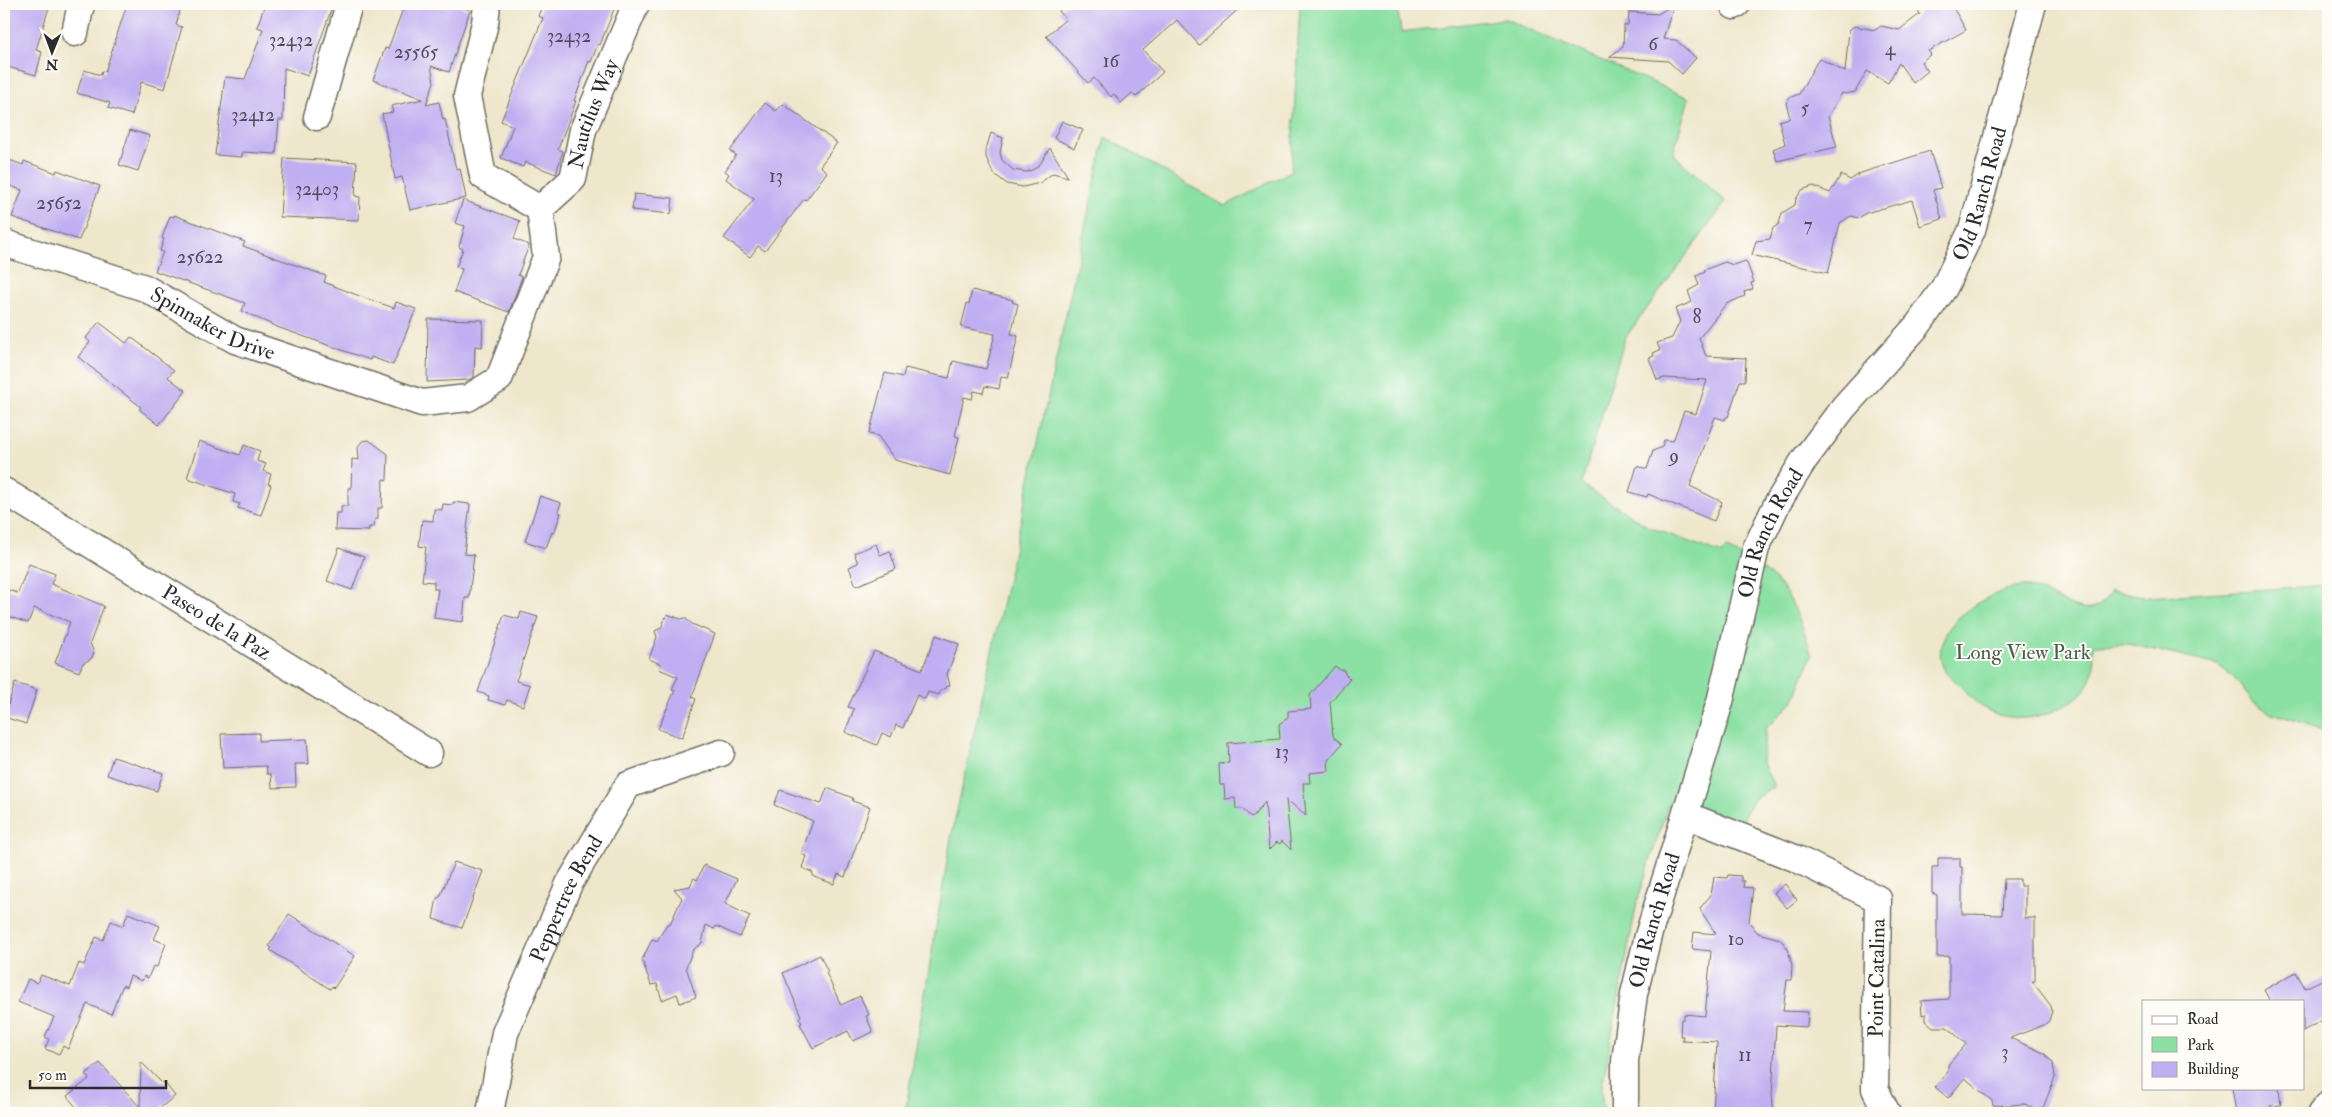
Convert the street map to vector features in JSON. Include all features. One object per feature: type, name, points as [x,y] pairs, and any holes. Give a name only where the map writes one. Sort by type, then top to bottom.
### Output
[{"type":"street","points":[[75,32],[82,4]]},
{"type":"street","points":[[317,117],[349,4]]},
{"type":"street","points":[[487,4],[485,23],[467,96],[483,176],[540,209]]},
{"type":"street","name":"Nautilus Way","points":[[540,209],[573,180],[583,130],[636,4]]},
{"type":"street","name":"Old Ranch Road","points":[[1625,1113],[1625,1061],[1634,994],[1648,936],[1720,702],[1756,548],[1778,504],[1804,460],[1844,407],[1918,325],[1944,288],[1972,230],[2033,4]]},
{"type":"street","name":"Spinnaker Drive","points":[[4,243],[145,288],[235,340],[422,403],[468,398],[498,379],[546,257],[540,209]]},
{"type":"street","name":"Paseo de la Paz","points":[[4,491],[429,753]]},
{"type":"street","name":"Peppertree Bend","points":[[490,1113],[504,1033],[569,884],[628,784],[721,753]]},
{"type":"street","name":"Point Catalina","points":[[1686,815],[1797,858],[1878,899],[1875,1089],[1887,1113]]},
{"type":"street","points":[[2321,1113],[2328,1105]]},
{"type":"green space","points":[[1300,4],[1397,4],[1401,32],[1505,19],[1689,98],[1673,154],[1726,202],[1625,338],[1581,484],[1649,527],[1722,554],[1726,548],[1767,573],[1780,585],[1792,603],[1812,656],[1793,702],[1766,729],[1762,761],[1774,787],[1754,799],[1739,824],[1719,817],[1668,805],[1637,902],[1601,1091],[1604,1113],[905,1113],[951,838],[1105,137],[1225,206],[1291,171]]},
{"type":"green space","name":"Long View Park","points":[[2328,585],[2328,731],[2269,712],[2252,701],[2235,679],[2218,665],[2129,644],[2093,645],[2093,672],[2090,682],[2083,692],[2063,707],[2028,718],[2000,715],[1974,701],[1948,675],[1941,659],[1943,640],[1947,631],[1960,616],[1982,601],[2013,588],[2026,587],[2038,590],[2072,606],[2093,609],[2102,603],[2111,590],[2148,597]]},
{"type":"building","points":[[4,4],[50,4],[36,50],[42,52],[36,75],[4,66]]},
{"type":"building","points":[[127,4],[182,4],[176,25],[182,27],[165,89],[141,82],[132,115],[108,108],[110,103],[77,93],[84,70],[101,75],[102,71],[105,72]]},
{"type":"building","points":[[265,4],[333,4],[308,76],[284,68],[283,120],[279,120],[276,154],[242,152],[242,157],[215,155],[225,77],[245,79],[263,29],[257,27]]},
{"type":"building","points":[[407,4],[454,4],[470,10],[449,72],[431,66],[434,82],[426,105],[439,102],[443,120],[445,119],[456,169],[460,168],[466,198],[410,210],[402,177],[395,179],[382,114],[393,112],[391,106],[423,99],[373,80],[385,48],[388,49],[403,9],[405,10]]},
{"type":"building","points":[[543,4],[616,4],[600,45],[598,44],[591,62],[589,61],[574,101],[576,101],[558,149],[563,151],[556,174],[525,162],[523,167],[501,158],[513,126],[501,121],[543,18],[538,16]]},
{"type":"building","points":[[1067,4],[1244,4],[1199,45],[1177,20],[1143,50],[1163,72],[1136,97],[1132,93],[1121,103],[1114,94],[1111,97],[1094,78],[1088,83],[1046,36],[1066,19],[1059,11]]},
{"type":"building","points":[[1674,4],[1663,39],[1676,40],[1696,58],[1682,74],[1668,61],[1609,57],[1623,47],[1624,25],[1628,25],[1629,12],[1658,14]]},
{"type":"building","points":[[1914,4],[1951,4],[1966,30],[1928,51],[1931,54],[1921,62],[1928,71],[1913,83],[1899,63],[1888,83],[1867,71],[1855,92],[1842,93],[1828,116],[1837,147],[1777,161],[1773,149],[1785,144],[1779,121],[1790,118],[1786,103],[1789,98],[1799,94],[1819,58],[1845,72],[1849,30],[1854,26],[1875,30],[1881,26],[1899,30],[1920,14]]},
{"type":"building","points":[[765,103],[776,111],[783,104],[837,143],[820,166],[827,172],[806,200],[804,199],[765,251],[758,246],[750,257],[724,238],[754,199],[726,179],[729,174],[725,171],[736,155],[730,151]]},
{"type":"building","points":[[1062,121],[1083,130],[1074,148],[1054,138]]},
{"type":"building","points":[[130,130],[150,136],[138,171],[119,165]]},
{"type":"building","points":[[991,133],[1003,138],[1000,153],[1002,160],[1013,170],[1027,172],[1034,169],[1040,164],[1050,148],[1068,177],[1053,173],[1040,183],[1023,187],[1007,184],[993,173],[986,157],[986,149]]},
{"type":"building","points":[[1930,151],[1941,188],[1933,190],[1942,219],[1920,226],[1912,200],[1866,213],[1859,218],[1851,216],[1840,223],[1828,273],[1752,255],[1756,241],[1770,239],[1773,228],[1779,224],[1782,213],[1795,205],[1796,199],[1802,190],[1813,186],[1830,193],[1841,175],[1850,180],[1861,173]]},
{"type":"building","points":[[4,158],[23,165],[24,161],[56,173],[57,170],[100,186],[79,240],[12,217],[22,190],[4,184]]},
{"type":"building","points":[[284,158],[357,162],[355,196],[360,197],[359,220],[280,217]]},
{"type":"building","points":[[634,194],[673,198],[671,214],[632,210]]},
{"type":"building","points":[[463,200],[520,221],[514,239],[529,245],[518,275],[522,277],[509,312],[454,292],[462,269],[456,267],[463,249],[459,247],[465,226],[455,223]]},
{"type":"building","points":[[174,215],[245,242],[243,246],[326,276],[324,282],[362,297],[394,308],[396,302],[416,309],[393,365],[371,357],[370,360],[277,327],[242,311],[245,303],[155,271],[163,252],[160,251],[164,239],[162,238],[170,216],[174,217]]},
{"type":"building","points":[[1746,261],[1754,282],[1751,283],[1753,289],[1744,292],[1745,296],[1726,304],[1699,338],[1706,356],[1746,358],[1745,381],[1740,381],[1728,417],[1725,420],[1715,417],[1690,486],[1722,502],[1714,521],[1648,494],[1647,497],[1629,492],[1637,466],[1647,469],[1653,451],[1662,447],[1664,440],[1673,441],[1684,411],[1696,414],[1707,380],[1664,378],[1657,380],[1649,358],[1654,356],[1653,353],[1660,350],[1657,343],[1672,338],[1680,321],[1675,309],[1692,302],[1688,291],[1699,285],[1696,276],[1705,272],[1704,270],[1725,262],[1733,265]]},
{"type":"building","points":[[972,290],[1013,300],[1012,302],[1018,304],[1011,334],[1018,336],[1008,378],[1001,377],[999,389],[985,386],[983,393],[974,391],[972,399],[964,397],[955,436],[959,437],[950,475],[895,460],[878,436],[869,434],[885,373],[903,377],[905,368],[949,378],[953,361],[986,369],[995,334],[961,327]]},
{"type":"building","points":[[428,319],[483,320],[482,347],[475,346],[474,377],[468,380],[427,382]]},
{"type":"building","points":[[99,322],[126,343],[131,337],[174,370],[168,377],[186,391],[159,425],[139,409],[141,407],[78,357],[90,342],[86,338]]},
{"type":"building","points":[[369,440],[388,454],[387,480],[383,479],[382,508],[378,508],[378,519],[375,519],[374,527],[369,527],[369,531],[335,530],[336,513],[341,513],[341,506],[348,506],[348,488],[351,488],[352,459],[359,460],[358,447],[362,441]]},
{"type":"building","points":[[199,441],[240,455],[244,445],[260,451],[257,461],[266,464],[263,471],[271,474],[268,484],[271,485],[261,515],[238,508],[240,504],[233,502],[235,494],[187,478]]},
{"type":"building","points":[[540,496],[561,503],[558,512],[561,513],[546,548],[525,541]]},
{"type":"building","points":[[453,502],[470,504],[464,554],[474,555],[469,598],[465,598],[463,622],[434,618],[438,589],[434,589],[434,582],[422,581],[426,547],[419,546],[422,520],[433,521],[434,509],[442,510],[443,504],[453,505]]},
{"type":"building","points":[[876,544],[880,555],[890,551],[896,569],[856,586],[849,567],[858,563],[854,553]]},
{"type":"building","points":[[339,548],[364,557],[352,590],[327,581]]},
{"type":"building","points":[[29,564],[55,574],[51,584],[104,606],[90,643],[94,653],[91,659],[83,663],[79,672],[55,663],[70,622],[34,608],[28,623],[4,615],[4,601],[8,590],[18,593]]},
{"type":"building","points":[[521,612],[538,617],[516,681],[530,685],[523,706],[507,700],[505,705],[488,700],[489,696],[478,692],[504,615],[519,619]]},
{"type":"building","points":[[667,614],[681,619],[685,618],[692,624],[715,634],[692,697],[696,699],[682,738],[658,729],[675,690],[672,689],[678,677],[659,669],[661,664],[649,659],[657,637],[655,631],[661,628]]},
{"type":"building","points":[[936,635],[959,644],[947,674],[950,685],[940,691],[939,695],[928,692],[925,699],[917,695],[903,728],[896,725],[891,737],[882,733],[877,745],[845,732],[854,709],[848,707],[874,651],[922,670]]},
{"type":"building","points":[[1335,666],[1340,670],[1344,670],[1350,679],[1330,702],[1333,736],[1342,744],[1328,760],[1329,771],[1309,773],[1310,783],[1303,783],[1306,816],[1286,799],[1291,850],[1282,841],[1280,844],[1277,842],[1269,850],[1265,802],[1252,818],[1241,808],[1236,809],[1235,798],[1225,799],[1224,785],[1220,785],[1219,764],[1229,763],[1228,743],[1280,739],[1279,724],[1288,718],[1288,711],[1311,709],[1310,695]]},
{"type":"building","points":[[15,683],[37,690],[26,724],[4,717]]},
{"type":"building","points":[[259,733],[259,741],[307,739],[309,764],[295,764],[296,787],[272,788],[271,774],[267,774],[266,766],[223,768],[221,734]]},
{"type":"building","points":[[113,757],[163,773],[157,791],[107,775]]},
{"type":"building","points":[[827,788],[853,798],[852,801],[870,807],[845,877],[838,874],[834,884],[814,877],[812,872],[802,868],[806,856],[801,854],[813,821],[774,805],[780,790],[821,804]]},
{"type":"building","points":[[1938,858],[1960,858],[1960,867],[1962,867],[1962,914],[2002,915],[2004,879],[2020,879],[2020,886],[2025,886],[2025,918],[2035,918],[2035,981],[2032,981],[2051,1006],[2052,1011],[2049,1021],[2044,1025],[2010,1038],[2044,1053],[2053,1063],[2055,1077],[2043,1108],[2035,1109],[2026,1104],[1993,1106],[1992,1101],[1965,1078],[1948,1098],[1935,1087],[1948,1072],[1948,1065],[1966,1044],[1947,1027],[1933,1027],[1926,1021],[1926,1014],[1922,1015],[1921,1001],[1949,999],[1949,956],[1937,957],[1937,895],[1932,893],[1932,867],[1938,867]]},
{"type":"building","points":[[454,862],[483,871],[462,928],[433,919],[437,898],[440,897]]},
{"type":"building","points":[[704,865],[737,879],[725,904],[750,916],[740,937],[716,926],[714,929],[706,925],[702,943],[693,950],[686,967],[696,997],[680,1003],[677,994],[662,1000],[657,984],[651,985],[642,960],[652,939],[657,941],[667,924],[670,924],[682,898],[674,889],[690,886],[694,878],[697,880]]},
{"type":"building","points":[[1728,875],[1741,876],[1741,881],[1744,881],[1743,887],[1753,888],[1749,922],[1758,933],[1780,939],[1788,949],[1792,965],[1791,980],[1787,980],[1783,1011],[1808,1012],[1807,1027],[1776,1025],[1772,1095],[1774,1113],[1713,1113],[1717,1042],[1682,1040],[1683,1036],[1680,1036],[1681,1019],[1684,1019],[1684,1014],[1705,1016],[1711,951],[1692,949],[1694,932],[1716,934],[1700,908],[1711,895],[1714,877],[1727,878]]},
{"type":"building","points":[[1785,884],[1797,900],[1787,908],[1774,893]]},
{"type":"building","points":[[128,913],[160,926],[154,939],[166,944],[157,967],[153,966],[148,978],[144,976],[142,981],[130,976],[126,987],[123,985],[111,1014],[87,1004],[68,1049],[63,1046],[59,1054],[45,1049],[49,1039],[45,1037],[54,1017],[18,1002],[28,979],[37,983],[41,975],[70,986],[79,963],[84,965],[96,937],[103,940],[111,921],[123,926]]},
{"type":"building","points":[[289,914],[355,956],[334,988],[332,986],[330,989],[270,950],[272,948],[269,946]]},
{"type":"building","points":[[820,955],[841,1005],[860,996],[869,1015],[866,1016],[873,1032],[853,1041],[848,1031],[813,1048],[800,1024],[802,1023],[799,1018],[801,1016],[783,973]]},
{"type":"building","points":[[2296,972],[2305,988],[2328,977],[2328,1017],[2304,1030],[2304,1000],[2269,1000],[2264,990]]},
{"type":"building","points":[[141,1062],[162,1083],[164,1082],[175,1096],[154,1113],[81,1113],[67,1096],[89,1079],[86,1074],[100,1063],[140,1107]]},
{"type":"building","points":[[2232,1090],[2279,1090],[2281,1105],[2270,1106],[2271,1113],[2236,1113]]}]
